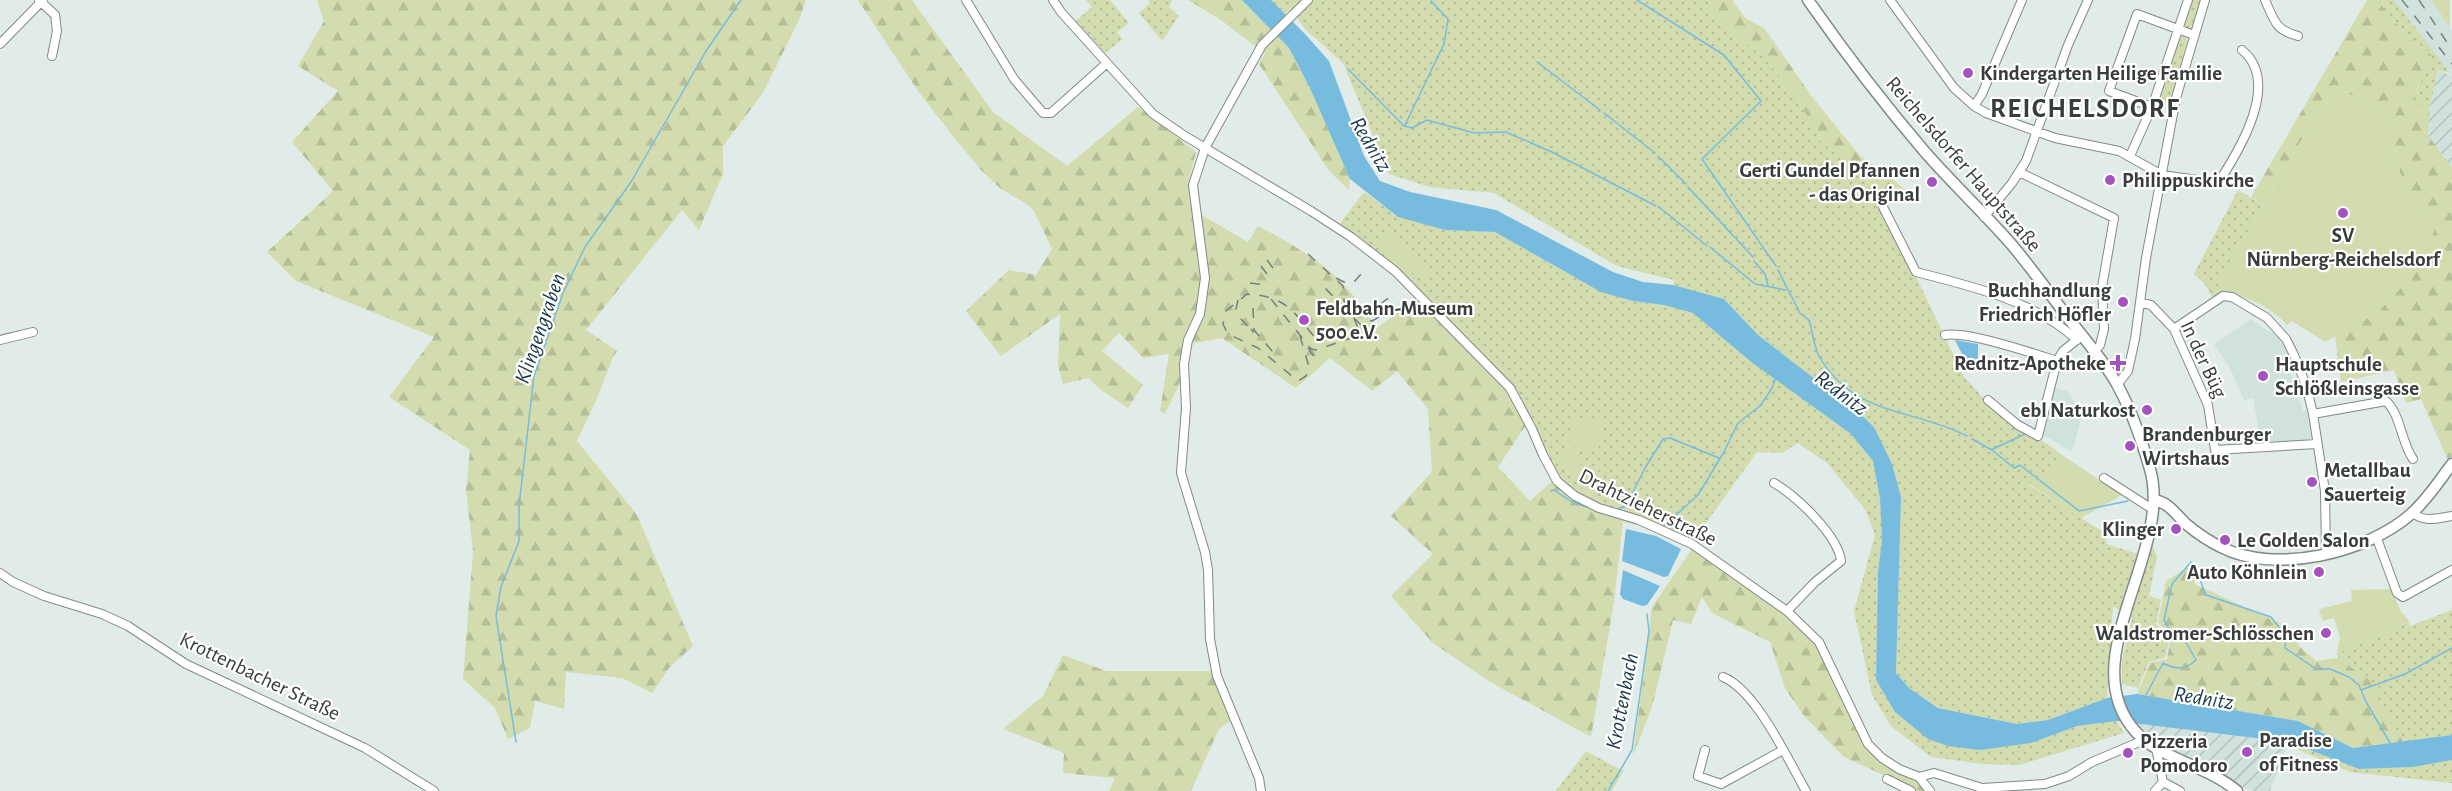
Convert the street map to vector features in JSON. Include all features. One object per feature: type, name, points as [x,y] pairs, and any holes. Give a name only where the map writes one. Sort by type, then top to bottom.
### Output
[{"type":"main road","name":"Reichelsdorfer Hauptstraße","points":[[1808,0],[1882,102],[2016,251],[2080,338],[2095,351],[2117,385],[2130,411],[2150,467],[2154,504],[2150,534],[2117,649],[2114,680],[2121,708],[2141,737]]},
{"type":"main road","points":[[2154,504],[2168,504],[2189,526],[2214,544],[2233,552],[2276,560],[2295,560],[2326,554],[2376,536],[2413,513],[2452,464]]},
{"type":"main road","points":[[2141,737],[2157,748],[2215,775],[2237,791]]},
{"type":"street","points":[[966,0],[1014,79],[1043,113],[1051,113],[1107,63]]},
{"type":"street","name":"Drahtzieherstraße","points":[[1053,0],[1061,12],[1153,114],[1351,237],[1397,274],[1510,388],[1557,481],[1566,489],[1599,508],[1639,519],[1692,544],[1788,611],[1819,642],[1859,730],[1868,744],[1882,758],[1919,777],[1929,791]]},
{"type":"street","points":[[1261,791],[1259,778],[1217,676],[1210,639],[1208,570],[1205,552],[1181,473],[1186,408],[1184,364],[1188,340],[1200,314],[1205,278],[1193,186],[1205,148],[1222,114],[1265,41],[1308,0]]},
{"type":"street","points":[[1890,0],[1948,80],[1974,106],[1995,118],[2038,132],[2119,151],[2162,175],[2212,182],[2220,180],[2237,152],[2251,122],[2256,104],[2256,73],[2251,60],[2242,50]]},
{"type":"street","points":[[1974,106],[1982,94],[2022,0]]},
{"type":"street","points":[[1984,217],[2019,172],[2038,132],[2068,45],[2088,0]]},
{"type":"street","points":[[2130,156],[2152,107],[2188,0]]},
{"type":"street","points":[[2117,385],[2128,371],[2176,98],[2205,0]]},
{"type":"street","points":[[2265,0],[2275,22],[2284,32],[2298,36]]},
{"type":"street","points":[[0,44],[41,1],[55,15],[57,31],[52,56]]},
{"type":"street","points":[[2152,107],[2109,91],[2137,14],[2194,35]]},
{"type":"street","points":[[2019,172],[2114,218],[2102,294],[2104,328],[2100,345],[2095,351]]},
{"type":"street","points":[[1883,207],[1916,272],[2021,305],[2060,324],[2080,338],[2063,351],[2056,361],[2038,436],[2018,425],[1988,400]]},
{"type":"street","points":[[2174,329],[2223,296],[2232,297],[2253,309],[2271,322],[2286,339],[2306,385],[2313,414],[2325,490],[2326,554]]},
{"type":"street","name":"In der Büg","points":[[2141,303],[2151,305],[2174,329],[2208,405],[2215,450],[2317,444]]},
{"type":"street","points":[[0,340],[33,332]]},
{"type":"street","points":[[1945,335],[1952,334],[1983,340],[2056,361]]},
{"type":"street","points":[[2313,414],[2386,401],[2392,409],[2407,450],[2413,459]]},
{"type":"street","points":[[2104,478],[2149,507],[2154,504]]},
{"type":"street","points":[[1774,483],[1810,513],[1826,532],[1840,555],[1841,561],[1815,582],[1788,611]]},
{"type":"street","points":[[2413,513],[2428,520],[2452,516]]},
{"type":"street","points":[[2376,536],[2397,593],[2403,597],[2452,570]]},
{"type":"street","name":"Krottenbacher Straße","points":[[0,573],[13,582],[44,596],[102,614],[128,627],[186,664],[364,748],[434,791]]},
{"type":"street","points":[[1723,677],[1732,681],[1758,709],[1806,791]]},
{"type":"street","points":[[1919,777],[1934,773],[1982,788],[2045,784],[2069,776],[2141,737]]},
{"type":"street","points":[[2157,748],[2163,782]]},
{"type":"street","points":[[1705,750],[1698,776],[1721,784],[1782,750]]},
{"type":"street","points":[[1887,779],[1911,791]]},
{"type":"street","points":[[2155,791],[2163,782]]},
{"type":"street","points":[[2163,782],[2180,791]]},
{"type":"shaded area","points":[[2394,0],[2432,0],[2452,31],[2452,76]]},
{"type":"shaded area","points":[[2438,70],[2452,76],[2452,168],[2428,135],[2430,105]]},
{"type":"shaded area","name":"Hauptschule Schlößleinsgasse","points":[[2251,319],[2270,332],[2276,333],[2291,359],[2287,362],[2303,411],[2307,411],[2311,437],[2309,440],[2261,444],[2253,398],[2244,400],[2230,368],[2214,344]]},
{"type":"shaded area","points":[[2054,388],[2067,391],[2082,415],[2072,452],[2042,434]]},
{"type":"shaded area","points":[[2137,722],[2289,742],[2270,791],[2254,791],[2244,788],[2212,768],[2157,744]]},
{"type":"green space","points":[[317,0],[806,0],[799,20],[763,93],[723,146],[723,174],[699,230],[682,210],[586,330],[617,351],[577,441],[637,515],[693,646],[669,668],[652,693],[622,678],[566,672],[564,709],[535,701],[530,728],[508,739],[495,708],[463,679],[473,551],[466,491],[470,450],[389,397],[434,337],[296,281],[267,252],[333,191],[292,142],[338,91],[298,66],[324,21]]},
{"type":"green space","points":[[858,0],[912,0],[993,112],[1067,166],[1138,107],[1196,152],[1188,184],[1193,210],[1248,242],[1258,226],[1311,257],[1326,268],[1352,294],[1376,329],[1423,293],[1512,388],[1526,425],[1498,467],[1530,501],[1558,476],[1590,493],[1623,522],[1614,602],[1591,737],[1487,680],[1433,643],[1391,596],[1433,554],[1391,516],[1432,472],[1428,409],[1397,371],[1372,391],[1330,358],[1296,388],[1222,338],[1184,345],[1181,380],[1165,414],[1160,411],[1169,354],[1143,358],[1119,333],[1102,351],[1143,385],[1128,408],[1088,378],[1063,384],[1058,367],[1060,314],[1001,356],[966,311],[1009,270],[1036,275],[1052,249],[1034,211],[1001,189],[982,171],[918,91]]},
{"type":"green space","points":[[1086,0],[1110,0],[1129,23],[1117,32],[1123,39],[1105,53],[1076,21],[1092,7]]},
{"type":"green space","points":[[1148,0],[1172,0],[1169,7],[1179,16],[1162,41],[1139,13],[1150,3]]},
{"type":"green space","points":[[1188,0],[1242,0],[1289,48],[1309,86],[1350,179],[1349,190],[1329,171],[1259,64],[1265,54],[1221,20]]},
{"type":"green space","points":[[1271,0],[1709,0],[1705,11],[1760,54],[1794,92],[1821,141],[1873,187],[1964,377],[1986,401],[2065,457],[2029,485],[2105,533],[2106,544],[2138,554],[2152,543],[2157,557],[2149,596],[2161,600],[2156,624],[2170,637],[2165,658],[2149,662],[2138,688],[2122,684],[2122,660],[2132,618],[2113,606],[2107,698],[2048,720],[2017,724],[1939,708],[1909,688],[1896,673],[1901,497],[1874,427],[1858,412],[1758,335],[1724,299],[1673,285],[1674,280],[1617,266],[1494,193],[1430,187],[1389,174],[1343,63],[1305,29],[1291,9],[1285,14]]},
{"type":"green space","points":[[1709,0],[1732,0],[1745,18],[1764,28],[1813,98],[1860,156],[1883,171],[1910,194],[1882,207],[1873,187],[1821,141],[1794,92],[1760,54],[1705,11]]},
{"type":"green space","points":[[2189,0],[2201,0],[2193,26],[2188,29],[2181,27]]},
{"type":"green space","points":[[2367,0],[2377,0],[2404,32],[2432,55],[2411,104],[2430,105],[2428,135],[2452,168],[2452,456],[2448,460],[2421,399],[2406,403],[2394,370],[2341,382],[2335,336],[2376,314],[2419,268],[2410,261],[2429,245],[2404,192],[2389,118],[2334,85],[2263,205],[2251,197]]},
{"type":"green space","points":[[2377,0],[2394,0],[2450,73],[2438,70],[2430,105],[2411,105],[2432,55],[2404,32]]},
{"type":"green space","points":[[2432,0],[2450,0],[2450,28]]},
{"type":"green space","points":[[2178,34],[2184,36],[2187,41],[2170,108],[2156,105]]},
{"type":"green space","name":"SV Nürnberg-Reichelsdorf","points":[[2334,85],[2389,118],[2404,192],[2438,221],[2429,245],[2411,261],[2420,268],[2376,314],[2325,342],[2292,321],[2287,325],[2273,312],[2258,303],[2223,291],[2221,277]]},
{"type":"green space","points":[[2238,190],[2263,205],[2221,277],[2223,291],[2212,297],[2204,283],[2194,274]]},
{"type":"green space","points":[[1364,192],[1398,217],[1445,230],[1495,232],[1572,276],[1633,301],[1664,305],[1693,313],[1751,361],[1851,434],[1873,461],[1880,499],[1882,540],[1878,572],[1876,680],[1895,712],[2031,743],[2077,726],[2116,721],[2124,733],[2019,765],[1983,764],[1931,757],[1891,726],[1872,695],[1854,611],[1875,535],[1865,509],[1827,463],[1798,443],[1782,453],[1757,452],[1703,527],[1692,549],[1654,528],[1623,522],[1590,493],[1558,476],[1512,388],[1423,293],[1340,223]]},
{"type":"green space","points":[[1385,232],[1430,270],[1421,280],[1376,242]]},
{"type":"green space","points":[[1573,417],[1603,422],[1598,452],[1567,446]]},
{"type":"green space","points":[[1568,449],[1591,476],[1582,483],[1559,457]]},
{"type":"green space","points":[[2065,457],[2122,495],[2081,518],[2029,484]]},
{"type":"green space","points":[[1692,549],[1777,607],[1807,634],[1824,660],[1848,715],[1871,753],[1882,762],[1918,780],[1927,791],[1918,791],[1844,757],[1804,716],[1785,688],[1770,642],[1712,613],[1702,597],[1691,624],[1673,620],[1653,704],[1633,756],[1652,607]]},
{"type":"green space","points":[[2188,567],[2196,585],[2289,627],[2300,647],[2316,661],[2338,658],[2379,687],[2378,708],[2405,742],[2353,748],[2298,721],[2137,694],[2150,663],[2167,659],[2171,636],[2158,623],[2166,581]]},
{"type":"green space","points":[[2391,589],[2401,612],[2407,618],[2389,632],[2337,653],[2340,637],[2334,618],[2323,621],[2319,609],[2352,601],[2351,590]]},
{"type":"green space","points":[[2452,610],[2452,735],[2405,742],[2378,708],[2378,687],[2338,658],[2337,653],[2389,632],[2407,618],[2410,626]]},
{"type":"green space","points":[[1063,655],[1106,671],[1213,671],[1232,720],[1219,729],[1191,791],[1109,791],[1115,778],[1063,773],[1064,753],[1003,729],[1043,696]]},
{"type":"green space","points":[[2289,742],[2359,769],[2413,767],[2452,760],[2452,783],[2350,772],[2287,745]]},
{"type":"green space","points":[[1586,751],[1623,771],[1612,791],[1556,791]]},
{"type":"water","points":[[1242,0],[1271,0],[1329,61],[1364,156],[1380,181],[1410,192],[1496,210],[1613,272],[1643,282],[1673,285],[1724,299],[1758,335],[1858,412],[1874,427],[1892,464],[1901,497],[1896,673],[1909,688],[1938,708],[2017,724],[2048,720],[2107,698],[2137,694],[2298,721],[2353,748],[2452,735],[2452,760],[2413,767],[2359,769],[2289,742],[2117,721],[2077,726],[2031,743],[1980,750],[1948,746],[1928,739],[1895,712],[1876,680],[1878,572],[1882,540],[1880,499],[1873,461],[1851,434],[1750,361],[1693,313],[1601,292],[1495,232],[1445,230],[1398,217],[1350,179],[1309,86],[1289,48]]},
{"type":"water","points":[[1955,340],[1978,344],[1978,361],[1964,358]]},
{"type":"water","points":[[1626,529],[1656,536],[1681,549],[1668,576],[1664,577],[1622,561]]},
{"type":"water","points":[[1623,570],[1660,586],[1647,605],[1642,606],[1623,599],[1620,594]]},
{"type":"waterway","name":"Klingengraben","points":[[516,742],[496,616],[501,587],[519,541],[519,506],[534,376],[563,293],[585,247],[631,182],[706,51],[741,0]]},
{"type":"waterway","points":[[1637,0],[1724,55],[1761,101],[1702,159],[1776,266]]},
{"type":"waterway","points":[[1405,125],[1444,44],[1448,19],[1431,1]]},
{"type":"waterway","points":[[1537,62],[1600,110]]},
{"type":"waterway","points":[[1348,69],[1404,126],[1412,128],[1427,120],[1474,133],[1506,132],[1552,152],[1656,206]]},
{"type":"waterway","points":[[1604,113],[1655,153]]},
{"type":"waterway","points":[[1658,156],[1686,184]]},
{"type":"waterway","points":[[1688,187],[1753,257]]},
{"type":"waterway","points":[[1659,207],[1707,246]]},
{"type":"waterway","points":[[1710,247],[1755,284],[1786,290]]},
{"type":"waterway","points":[[1754,261],[1765,274],[1768,285]]},
{"type":"waterway","name":"Rednitz","points":[[1778,270],[1800,313],[1809,320],[1815,347],[1833,376],[1849,390],[1867,401],[1947,427],[1967,436]]},
{"type":"waterway","name":"Krottenbach","points":[[1664,526],[1698,495],[1724,452],[1738,423],[1760,406],[1772,388],[1776,377]]},
{"type":"waterway","points":[[1993,449],[2025,434]]},
{"type":"waterway","points":[[1618,509],[1626,506],[1663,439],[1670,438],[1719,458]]},
{"type":"waterway","points":[[1972,439],[1992,450],[2014,468],[2020,465],[2079,511],[2128,501]]},
{"type":"waterway","points":[[1551,491],[1554,490],[1572,502],[1587,507]]},
{"type":"waterway","points":[[2146,695],[2163,663],[2180,668],[2196,660],[2184,639],[2174,637],[2164,620],[2172,584],[2191,562],[2198,572],[2206,595],[2271,617],[2286,636],[2285,648],[2316,669],[2330,669],[2349,677],[2359,685],[2390,743]]},
{"type":"waterway","name":"Krottenbach","points":[[1608,791],[1632,750],[1649,631],[1647,614]]},
{"type":"waterway","points":[[2361,690],[2405,674],[2452,648]]},
{"type":"railway","points":[[2402,0],[2452,64]]},
{"type":"railway","points":[[2419,0],[2452,50]]},
{"type":"railway","points":[[1308,254],[1343,286],[1344,301],[1351,309]]},
{"type":"railway","points":[[1267,260],[1276,272]]},
{"type":"railway","points":[[1261,266],[1272,281]]},
{"type":"railway","points":[[1336,278],[1348,284],[1355,281],[1361,274]]},
{"type":"railway","points":[[1250,283],[1267,285]]},
{"type":"railway","points":[[1271,299],[1311,349],[1316,350],[1351,338],[1358,328],[1354,318],[1324,287]]},
{"type":"railway","points":[[1300,336],[1309,367],[1306,376],[1298,381],[1258,348],[1228,334],[1223,324],[1226,311],[1247,294],[1271,298],[1288,307],[1316,339]]},
{"type":"railway","points":[[1380,304],[1390,297]]},
{"type":"railway","points":[[1238,300],[1236,309],[1240,318],[1254,333],[1251,329]]},
{"type":"railway","points":[[1351,314],[1372,321],[1400,305]]},
{"type":"railway","points":[[1253,308],[1254,330],[1273,352]]},
{"type":"railway","points":[[1355,319],[1372,336]]},
{"type":"railway","points":[[1308,348],[1319,363]]},
{"type":"place","name":"Kindergarten Heilige Familie","points":[[1968,73]]},
{"type":"place","name":"Philippuskirche","points":[[2110,180]]},
{"type":"place","name":"Gerti Gundel Pfannen - das Original","points":[[1932,182]]},
{"type":"place","name":"SV Nürnberg-Reichelsdorf","points":[[2343,213]]},
{"type":"place","name":"Buchhandlung Friedrich Höfler","points":[[2123,302]]},
{"type":"place","name":"Feldbahn-Museum 500 e.V.","points":[[1304,320]]},
{"type":"place","name":"Rednitz-Apotheke","points":[[2118,363]]},
{"type":"place","name":"Hauptschule Schlößleinsgasse","points":[[2263,376]]},
{"type":"place","name":"ebl Naturkost","points":[[2147,410]]},
{"type":"place","name":"Brandenburger Wirtshaus","points":[[2130,446]]},
{"type":"place","name":"Metallbau Sauerteig","points":[[2312,482]]},
{"type":"place","name":"Klinger","points":[[2176,529]]},
{"type":"place","name":"Le Golden Salon","points":[[2225,540]]},
{"type":"place","name":"Auto Köhnlein","points":[[2319,572]]},
{"type":"place","name":"Waldstromer-Schlösschen","points":[[2326,633]]},
{"type":"place","name":"Paradise of Fitness","points":[[2247,752]]},
{"type":"place","name":"Pizzeria Pomodoro","points":[[2128,753]]},
{"type":"district","name":"REICHELSDORF","points":[[2085,108]]}]
